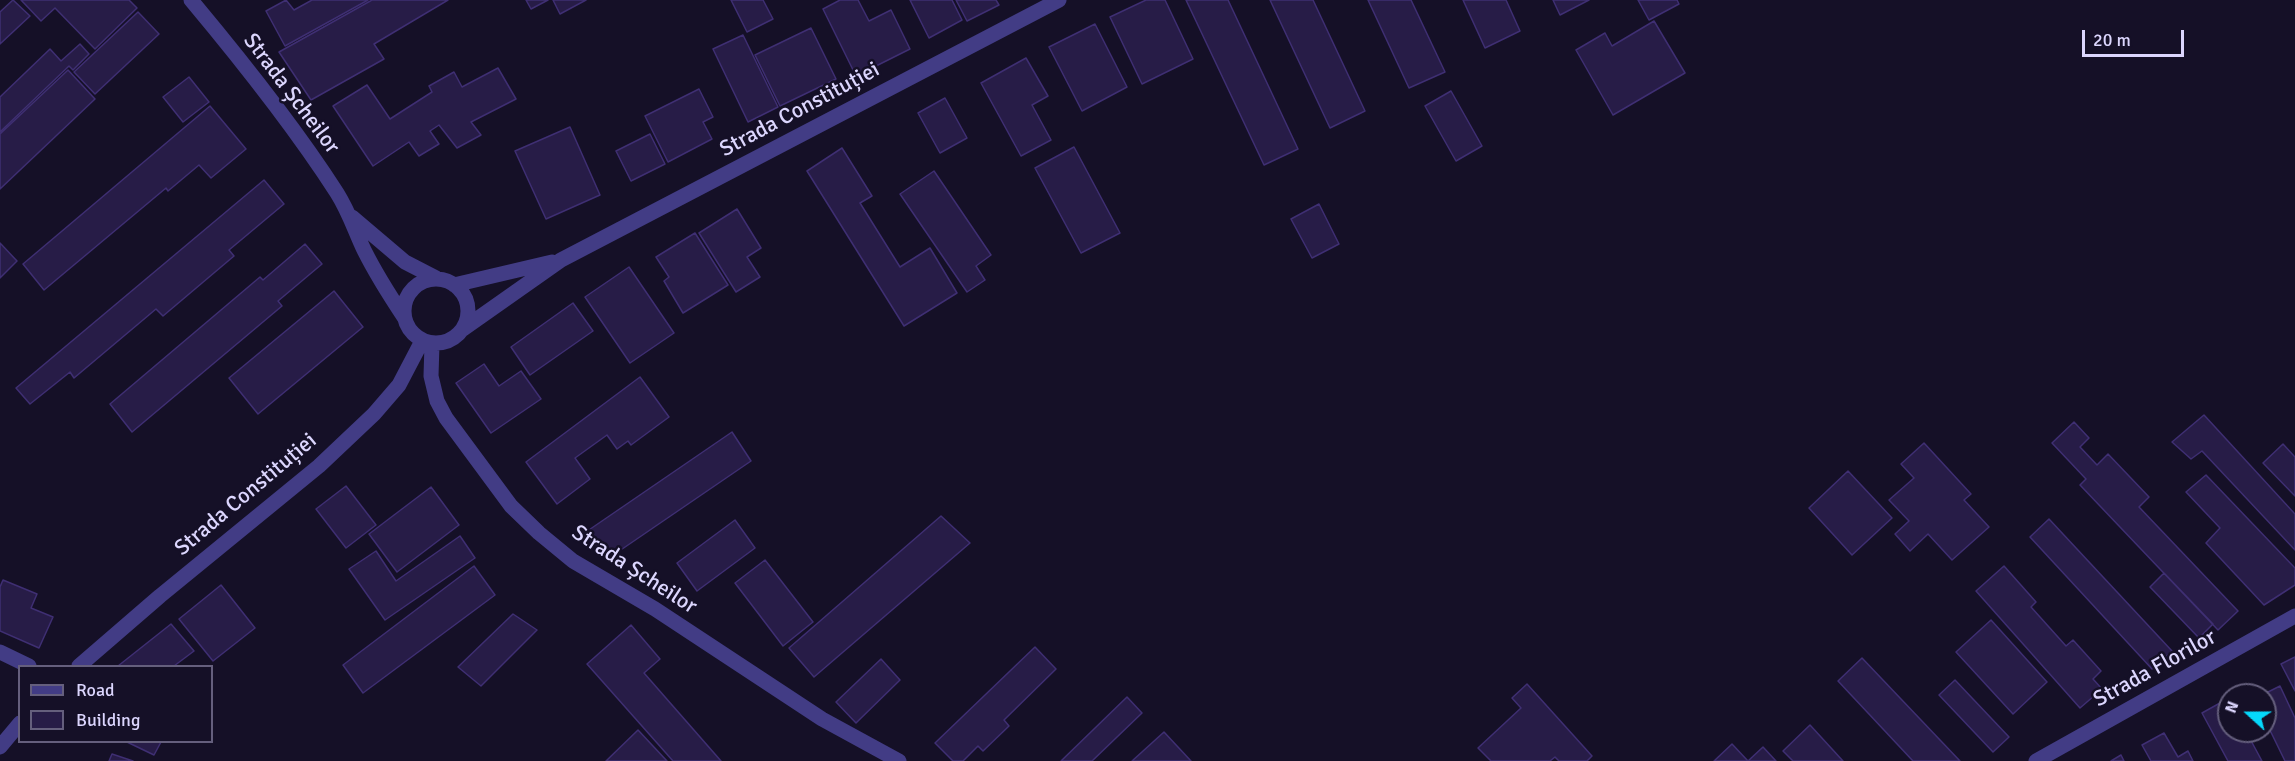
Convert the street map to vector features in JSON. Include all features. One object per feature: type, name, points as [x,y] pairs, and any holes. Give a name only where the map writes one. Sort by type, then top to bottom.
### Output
[{"type":"street","name":"Strada Șcheilor","points":[[191,0],[266,95],[352,217],[405,262],[436,278]]},
{"type":"street","name":"Strada Constituției","points":[[463,329],[561,260],[1059,0]]},
{"type":"street","name":"Strada Șcheilor","points":[[352,217],[365,253],[404,317]]},
{"type":"street","name":"Strada Constituției","points":[[454,285],[561,260]]},
{"type":"street","points":[[436,278],[454,285],[462,291],[468,310],[463,329],[449,341],[427,342],[413,335],[404,317],[403,308],[410,290],[418,284],[436,278]]},
{"type":"street","name":"Strada Șcheilor","points":[[427,342],[437,401],[446,418],[511,506],[539,533],[573,561],[655,609],[822,719],[899,761]]},
{"type":"street","name":"Strada Constituției","points":[[80,665],[160,596],[319,466],[374,414],[399,385],[427,342]]},
{"type":"street","name":"Strada Florilor","points":[[2036,761],[2295,616]]},
{"type":"street","points":[[0,652],[27,665]]},
{"type":"street","points":[[0,747],[18,725]]},
{"type":"building","points":[[13,0],[30,16],[0,44],[0,12]]},
{"type":"building","points":[[21,0],[129,0],[137,8],[95,49],[55,8],[41,21]]},
{"type":"building","points":[[286,0],[294,10],[312,0],[368,0],[285,46],[266,11]]},
{"type":"building","points":[[372,0],[448,0],[374,44],[384,59],[311,100],[279,52]]},
{"type":"building","points":[[526,0],[548,0],[531,9]]},
{"type":"building","points":[[553,0],[586,0],[560,14]]},
{"type":"building","points":[[731,0],[763,0],[773,19],[747,32]]},
{"type":"building","points":[[840,0],[858,0],[869,21],[891,10],[910,49],[856,76],[823,9]]},
{"type":"building","points":[[910,0],[952,0],[962,20],[929,38]]},
{"type":"building","points":[[956,0],[996,0],[999,5],[967,21]]},
{"type":"building","points":[[1146,0],[1165,0],[1193,59],[1142,84],[1110,17]]},
{"type":"building","points":[[1186,0],[1228,0],[1298,149],[1264,165]]},
{"type":"building","points":[[1270,0],[1313,0],[1365,111],[1330,128]]},
{"type":"building","points":[[1368,0],[1411,0],[1445,72],[1409,88]]},
{"type":"building","points":[[1463,0],[1506,0],[1520,31],[1485,48]]},
{"type":"building","points":[[1553,0],[1589,0],[1560,15]]},
{"type":"building","points":[[1638,0],[1677,0],[1679,4],[1649,20]]},
{"type":"building","points":[[138,12],[159,34],[95,94],[74,72]]},
{"type":"building","points":[[1654,21],[1685,73],[1613,115],[1576,50],[1605,33],[1612,46]]},
{"type":"building","points":[[1095,24],[1127,87],[1082,111],[1049,47]]},
{"type":"building","points":[[811,28],[836,79],[780,106],[755,55]]},
{"type":"building","points":[[743,35],[778,107],[748,122],[713,49]]},
{"type":"building","points":[[80,44],[89,54],[73,70],[69,66],[0,132],[0,97],[50,49],[61,61]]},
{"type":"building","points":[[1026,58],[1048,96],[1032,105],[1051,140],[1021,156],[981,83]]},
{"type":"building","points":[[498,68],[516,99],[471,122],[481,135],[457,148],[439,125],[430,131],[439,144],[419,156],[409,142],[373,166],[333,106],[367,85],[390,119],[432,92],[429,86],[454,72],[462,87]]},
{"type":"building","points":[[68,70],[95,99],[0,189],[0,134]]},
{"type":"building","points":[[189,77],[209,102],[183,122],[163,97]]},
{"type":"building","points":[[699,89],[713,117],[703,122],[712,139],[668,162],[645,116]]},
{"type":"building","points":[[1451,91],[1482,146],[1456,161],[1425,106]]},
{"type":"building","points":[[945,98],[967,138],[940,153],[918,113]]},
{"type":"building","points":[[210,106],[246,149],[211,178],[199,165],[168,191],[166,188],[44,290],[23,264]]},
{"type":"building","points":[[570,127],[600,195],[546,219],[515,151]]},
{"type":"building","points":[[650,134],[665,164],[631,181],[616,151]]},
{"type":"building","points":[[1074,147],[1120,233],[1081,253],[1035,168]]},
{"type":"building","points":[[842,148],[872,196],[860,203],[900,267],[930,248],[957,293],[904,326],[807,171]]},
{"type":"building","points":[[934,171],[991,255],[976,266],[985,280],[967,292],[900,194]]},
{"type":"building","points":[[264,180],[284,204],[229,250],[234,256],[163,316],[156,309],[74,378],[70,372],[30,404],[16,388]]},
{"type":"building","points":[[1319,204],[1339,244],[1312,258],[1291,219]]},
{"type":"building","points":[[737,209],[761,248],[747,257],[760,277],[736,292],[699,233]]},
{"type":"building","points":[[695,233],[728,285],[683,313],[664,281],[669,277],[656,257]]},
{"type":"building","points":[[0,243],[17,261],[0,278]]},
{"type":"building","points":[[305,244],[322,264],[278,301],[282,306],[132,432],[110,404],[260,277],[263,280]]},
{"type":"building","points":[[629,267],[674,333],[630,363],[585,297]]},
{"type":"building","points":[[334,291],[363,327],[258,414],[229,378]]},
{"type":"building","points":[[573,303],[593,331],[530,375],[511,347]]},
{"type":"building","points":[[484,364],[499,386],[521,371],[541,399],[491,433],[456,383]]},
{"type":"building","points":[[640,377],[669,417],[631,445],[628,441],[617,449],[607,435],[575,458],[590,479],[557,504],[526,462]]},
{"type":"building","points":[[2204,415],[2295,514],[2295,550],[2202,451],[2191,459],[2172,442]]},
{"type":"building","points":[[2074,422],[2089,438],[2080,447],[2097,465],[2108,454],[2149,497],[2139,507],[2238,611],[2218,630],[2080,485],[2086,479],[2052,443]]},
{"type":"building","points":[[732,432],[751,461],[609,558],[583,534]]},
{"type":"building","points":[[1924,443],[1971,494],[1964,500],[1989,527],[1952,560],[1928,534],[1910,551],[1895,534],[1909,521],[1889,500],[1914,478],[1901,464]]},
{"type":"building","points":[[2283,444],[2295,457],[2295,496],[2263,463]]},
{"type":"building","points":[[1848,471],[1892,518],[1852,555],[1809,508]]},
{"type":"building","points":[[2206,475],[2295,568],[2295,585],[2264,605],[2206,543],[2220,528],[2186,492]]},
{"type":"building","points":[[346,486],[376,525],[346,548],[316,509]]},
{"type":"building","points":[[431,487],[459,525],[397,572],[369,534]]},
{"type":"building","points":[[941,516],[970,543],[814,677],[789,648]]},
{"type":"building","points":[[2049,519],[2172,651],[2152,669],[2030,537]]},
{"type":"building","points":[[735,520],[755,548],[697,591],[677,563]]},
{"type":"building","points":[[460,536],[475,558],[385,620],[349,569],[376,551],[396,581]]},
{"type":"building","points":[[765,560],[813,622],[783,646],[735,583]]},
{"type":"building","points":[[474,566],[495,595],[363,693],[343,665]]},
{"type":"building","points":[[2004,566],[2036,602],[2031,607],[2066,646],[2073,640],[2101,671],[2093,679],[2102,689],[2080,708],[1976,591]]},
{"type":"building","points":[[2164,573],[2213,624],[2199,638],[2150,587]]},
{"type":"building","points":[[3,580],[37,594],[31,608],[53,617],[39,648],[0,631],[0,587]]},
{"type":"building","points":[[221,585],[255,628],[213,661],[179,619]]},
{"type":"building","points":[[513,614],[537,630],[481,686],[458,667]]},
{"type":"building","points":[[1991,620],[2047,682],[2013,714],[1956,652]]},
{"type":"building","points":[[171,624],[194,651],[175,665],[119,665]]},
{"type":"building","points":[[631,625],[660,659],[644,673],[721,761],[673,761],[587,664]]},
{"type":"building","points":[[1035,647],[1056,669],[1004,720],[1009,726],[983,751],[978,746],[963,761],[953,761],[935,743]]},
{"type":"building","points":[[2295,657],[2295,691],[2281,664]]},
{"type":"building","points":[[1862,658],[1960,761],[1913,761],[1838,681]]},
{"type":"building","points":[[881,659],[900,680],[856,723],[836,702]]},
{"type":"building","points":[[1955,680],[2009,737],[1993,752],[1939,695]]},
{"type":"building","points":[[1527,684],[1592,756],[1587,761],[1559,761],[1555,757],[1550,761],[1491,761],[1478,748],[1521,708],[1512,698]]},
{"type":"building","points":[[2280,686],[2295,718],[2295,761],[2285,761],[2276,743],[2277,688]]},
{"type":"building","points":[[1127,697],[1142,713],[1092,761],[1061,761]]},
{"type":"building","points":[[2217,705],[2217,741],[2202,713]]},
{"type":"building","points":[[1810,725],[1843,761],[1793,761],[1783,751]]},
{"type":"building","points":[[638,730],[667,761],[606,761]]},
{"type":"building","points":[[1164,732],[1191,761],[1132,761]]},
{"type":"building","points":[[2164,733],[2178,757],[2188,751],[2193,761],[2151,761],[2142,745]]},
{"type":"building","points":[[129,743],[160,743],[154,755]]},
{"type":"building","points":[[2218,743],[2252,743],[2262,761],[2228,761]]},
{"type":"building","points":[[1732,744],[1748,761],[1714,761]]},
{"type":"building","points":[[1763,747],[1776,761],[1748,761]]},
{"type":"building","points":[[112,754],[133,761],[109,761]]},
{"type":"building","points":[[2121,755],[2124,761],[2111,761]]}]
